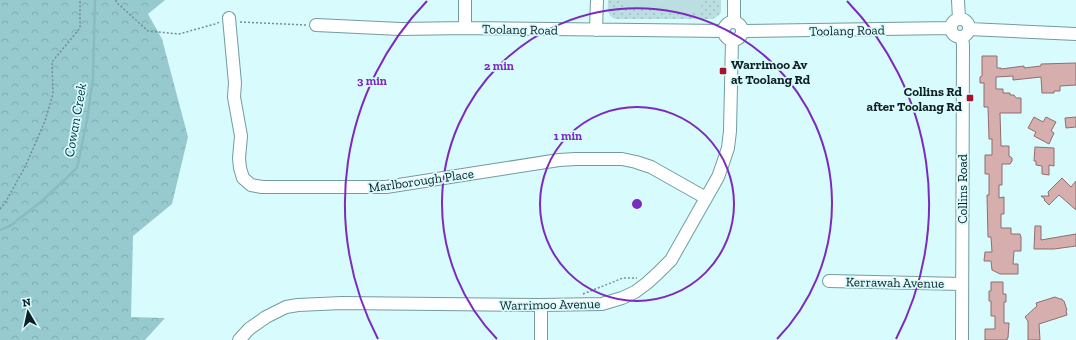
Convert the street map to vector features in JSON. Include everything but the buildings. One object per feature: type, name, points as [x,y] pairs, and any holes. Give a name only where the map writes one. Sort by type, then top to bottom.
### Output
[{"type":"street","points":[[465,0],[465,28]]},
{"type":"street","points":[[596,30],[597,0]]},
{"type":"street","points":[[734,0],[734,22]]},
{"type":"street","points":[[958,0],[959,19]]},
{"type":"street","name":"Marlborough Place","points":[[229,18],[235,83],[234,97],[241,136],[239,158],[240,168],[243,178],[251,185],[262,187],[386,187],[559,160],[622,159],[651,167],[706,198]]},
{"type":"street","points":[[966,33],[966,22],[964,20],[959,19],[953,22],[951,31],[954,36],[959,38],[966,33],[1076,34]]},
{"type":"street","points":[[734,22],[738,23],[743,31],[740,37],[735,40],[728,36],[725,27],[727,24],[734,22]]},
{"type":"street","name":"Toolang Road","points":[[316,25],[400,29],[465,28],[596,30],[728,36]]},
{"type":"street","name":"Toolang Road","points":[[743,31],[951,28]]},
{"type":"street","name":"Collins Road","points":[[962,340],[963,45],[966,33]]},
{"type":"street","name":"Warrimoo Avenue","points":[[239,340],[249,329],[266,317],[286,307],[298,304],[602,304],[635,292],[671,260],[718,177],[728,148],[730,131],[728,36]]},
{"type":"street","name":"Kerrawah Avenue","points":[[829,281],[962,284]]},
{"type":"street","points":[[541,305],[541,340]]},
{"type":"path","points":[[0,209],[5,204],[26,167],[45,121],[53,94],[52,62],[80,28],[80,0]]},
{"type":"path","points":[[116,0],[116,2],[148,31],[179,34],[215,24],[229,18],[237,22],[316,25]]},
{"type":"path","points":[[580,295],[624,278],[643,278]]},
{"type":"green space","points":[[0,0],[165,0],[148,14],[162,39],[188,137],[172,204],[133,236],[131,317],[165,318],[145,340],[0,340]]},
{"type":"green space","points":[[608,0],[721,0],[721,12],[713,19],[616,19],[609,14]]},
{"type":"green space","points":[[624,0],[702,0],[701,13],[666,11],[666,7],[658,6],[658,10],[624,9]]},
{"type":"waterway","name":"Cowan Creek","points":[[0,230],[10,226],[42,201],[77,168],[87,120],[93,78],[95,0]]},
{"type":"place","name":"Warrimoo Av at Toolang Rd","points":[[723,71]]},
{"type":"place","name":"Collins Rd after Toolang Rd","points":[[970,98]]}]
